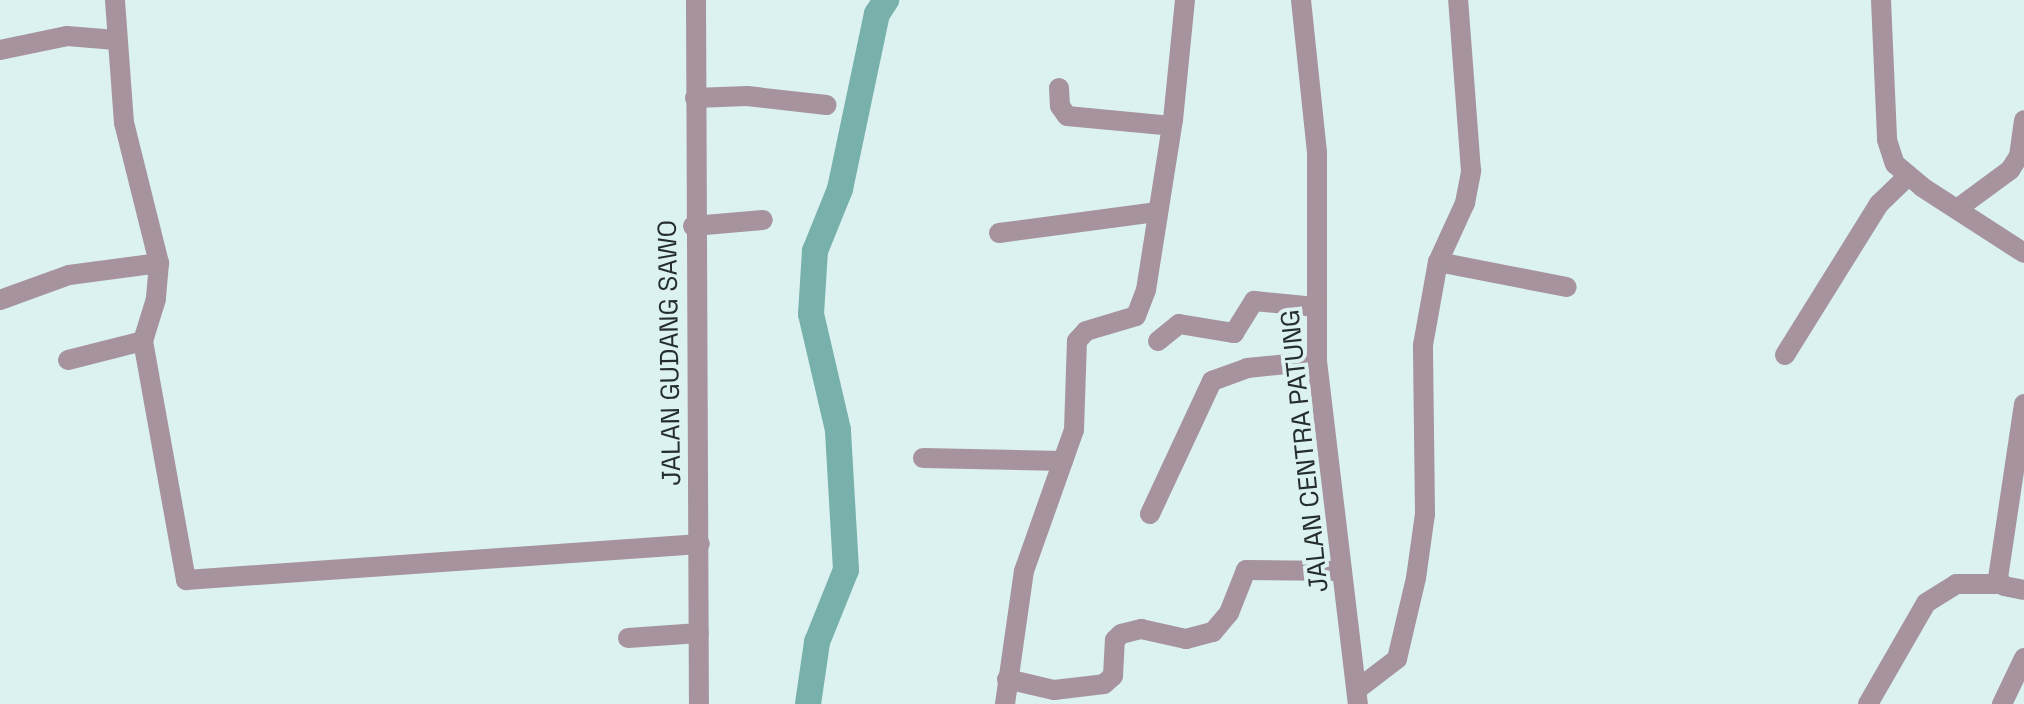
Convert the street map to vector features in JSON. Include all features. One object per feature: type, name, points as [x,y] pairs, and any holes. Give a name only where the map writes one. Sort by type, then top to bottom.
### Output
[{"type":"street","points":[[115,0],[124,123],[159,263],[156,299],[143,341],[186,580],[700,544]]},
{"type":"street","name":"JALAN GUDANG SAWO","points":[[696,0],[693,226],[700,544],[699,704]]},
{"type":"street","points":[[1005,704],[1024,571],[1063,461],[1077,401],[1077,341],[1086,331],[1136,316],[1146,290],[1172,126],[1185,0]]},
{"type":"street","name":"JALAN CENTRA PATUNG","points":[[1301,0],[1317,152],[1317,361],[1359,696]]},
{"type":"street","points":[[1359,696],[1397,659],[1416,578],[1425,514],[1420,366],[1438,262],[1465,203],[1471,171],[1458,0]]},
{"type":"street","points":[[1881,0],[1887,140],[1895,164],[1908,176],[2024,253]]},
{"type":"street","points":[[0,50],[67,36],[116,40]]},
{"type":"street","points":[[1059,88],[1059,104],[1067,116],[1172,126]]},
{"type":"street","points":[[695,98],[747,96],[826,105]]},
{"type":"street","points":[[1957,209],[2010,170],[2019,156],[2024,120]]},
{"type":"street","points":[[1785,355],[1879,204],[1908,176]]},
{"type":"street","points":[[999,233],[1156,212]]},
{"type":"street","points":[[693,226],[763,220]]},
{"type":"street","points":[[1438,262],[1567,287]]},
{"type":"street","points":[[0,300],[69,275],[159,263]]},
{"type":"street","points":[[1158,341],[1179,324],[1234,333],[1254,301],[1316,307]]},
{"type":"street","points":[[68,360],[143,341]]},
{"type":"street","points":[[1150,514],[1212,381],[1247,368],[1317,361]]},
{"type":"street","points":[[2000,584],[2024,404]]},
{"type":"street","points":[[923,458],[1063,461]]},
{"type":"street","points":[[1007,679],[1054,690],[1104,684],[1113,676],[1115,640],[1121,634],[1141,629],[1186,639],[1213,632],[1229,613],[1246,570],[1342,571]]},
{"type":"street","points":[[1868,704],[1926,603],[1956,584],[2000,584],[2024,590]]},
{"type":"street","points":[[628,638],[699,633]]},
{"type":"street","points":[[2002,704],[2024,658]]},
{"type":"waterway","points":[[808,704],[817,642],[846,570],[838,430],[811,314],[815,251],[840,189],[877,14],[886,0]]}]
